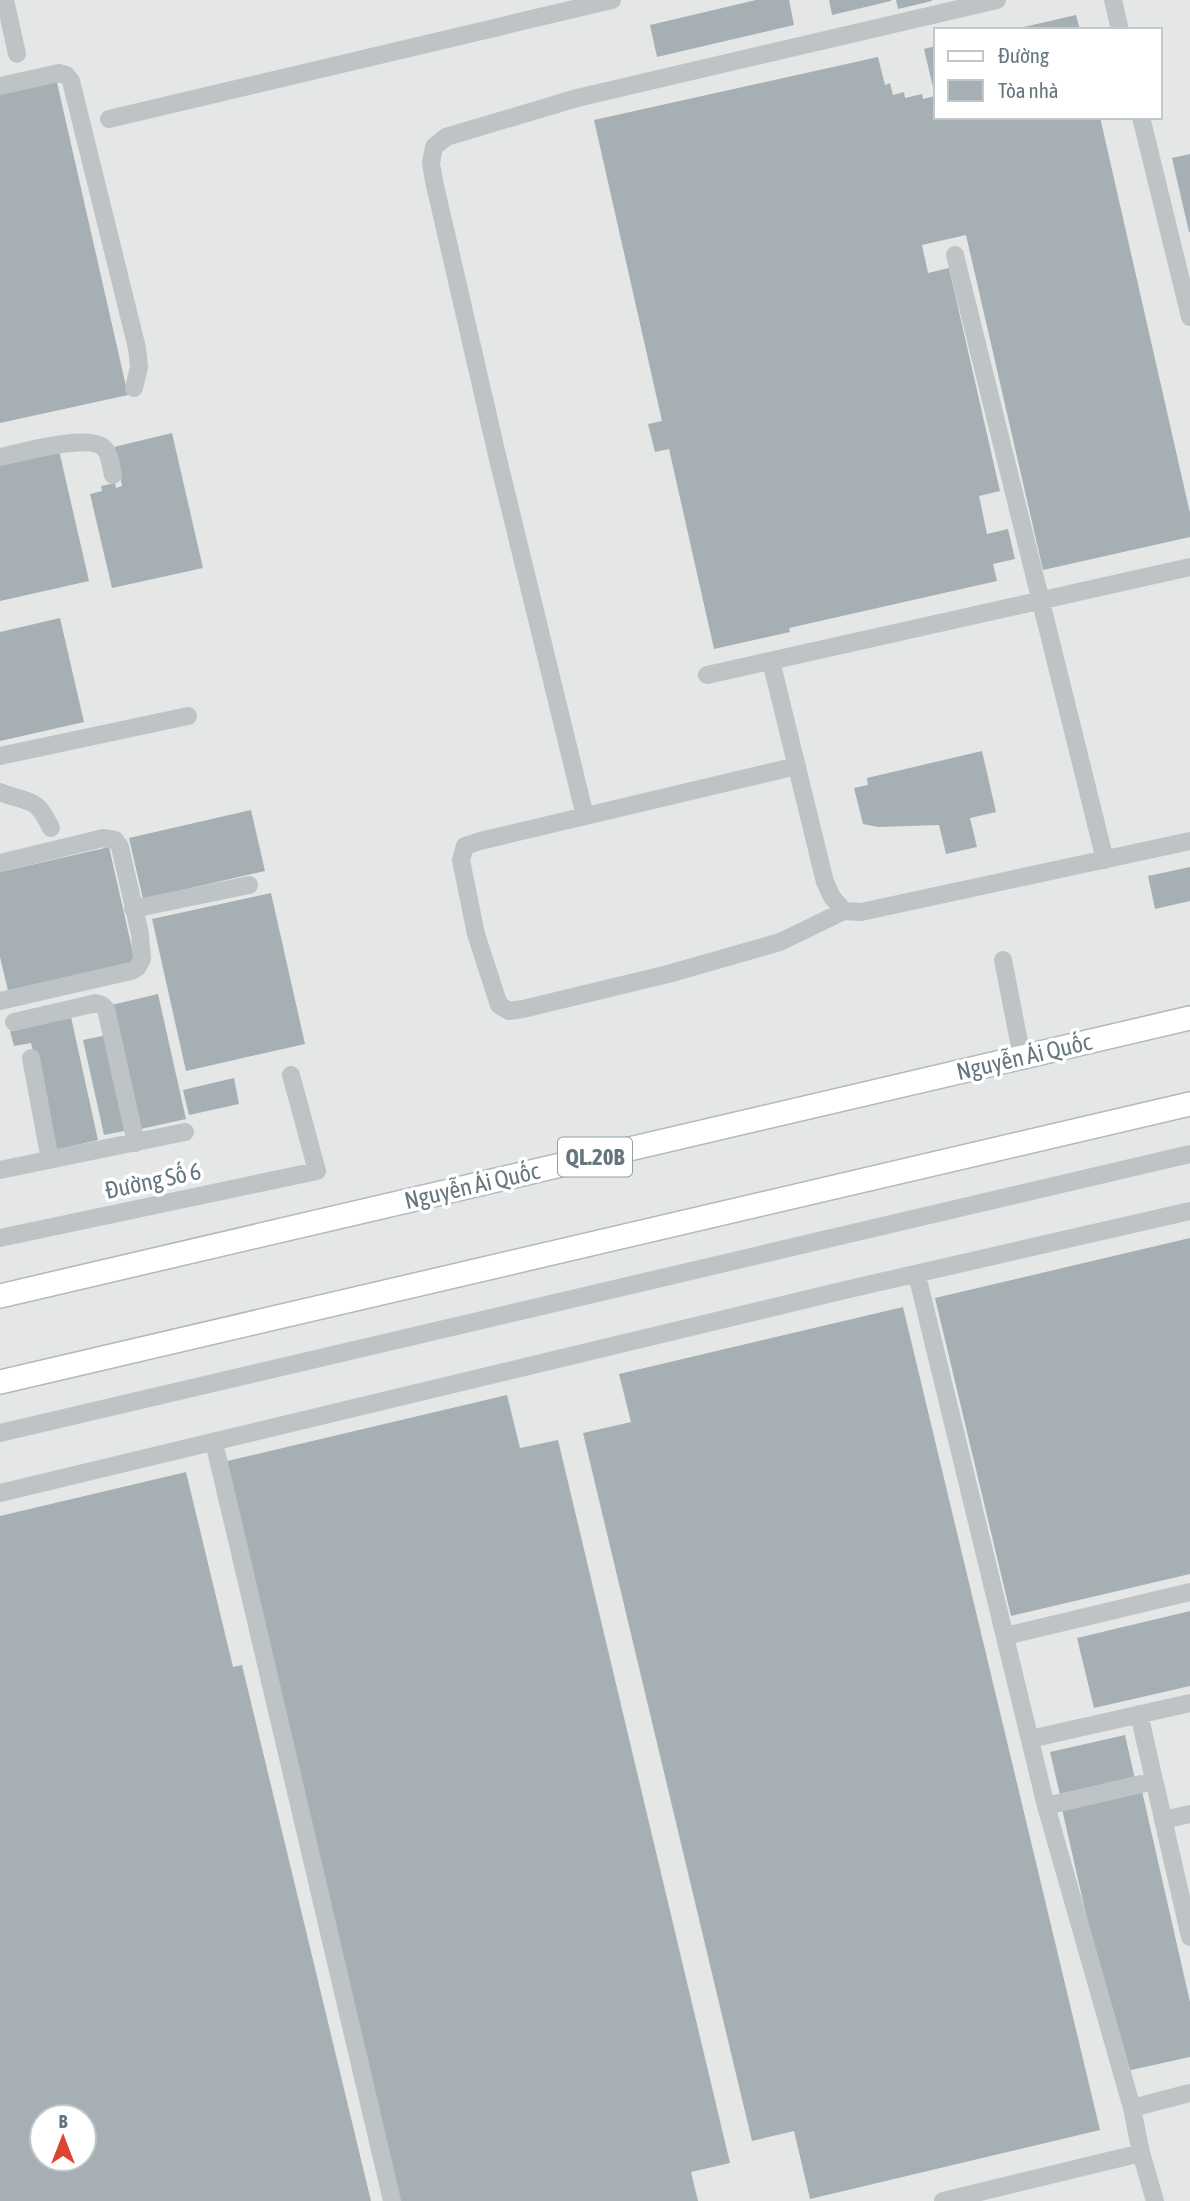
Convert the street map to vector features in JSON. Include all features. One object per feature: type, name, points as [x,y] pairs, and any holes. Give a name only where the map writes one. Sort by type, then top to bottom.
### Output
[{"type":"main road","name":"Nguyễn Ái Quốc","points":[[0,1296],[1190,1018]]},
{"type":"main road","points":[[0,1382],[1190,1104]]},
{"type":"street","points":[[5,0],[17,54]]},
{"type":"street","points":[[109,119],[612,0]]},
{"type":"street","points":[[585,816],[500,469],[431,163],[434,147],[446,137],[577,98],[997,0]]},
{"type":"street","points":[[1113,0],[1120,28]]},
{"type":"street","points":[[0,86],[59,73],[66,75],[71,82],[137,348],[139,367],[134,388]]},
{"type":"street","points":[[1141,119],[1190,317]]},
{"type":"street","points":[[955,255],[1105,860]]},
{"type":"street","points":[[0,457],[62,444],[96,444],[104,447],[108,454],[113,475]]},
{"type":"street","points":[[707,675],[1190,567]]},
{"type":"street","points":[[771,661],[825,882],[832,897],[844,911]]},
{"type":"street","points":[[0,756],[188,716]]},
{"type":"street","points":[[797,766],[465,846],[461,860],[476,934],[499,1005],[509,1011],[523,1009],[668,974],[780,942],[844,911],[861,912],[1190,841]]},
{"type":"street","points":[[0,792],[32,801],[43,811],[51,828]]},
{"type":"street","points":[[0,863],[103,838],[115,840],[120,847],[142,959],[137,968],[0,1001]]},
{"type":"street","points":[[133,909],[249,885]]},
{"type":"street","points":[[1003,960],[1022,1057]]},
{"type":"street","points":[[14,1022],[96,1003],[102,1005],[106,1009],[136,1143]]},
{"type":"street","points":[[31,1058],[50,1160]]},
{"type":"street","name":"Đường Số 6","points":[[0,1238],[317,1171],[291,1075]]},
{"type":"street","points":[[0,1170],[185,1132]]},
{"type":"street","points":[[0,1433],[1190,1154]]},
{"type":"street","points":[[0,1493],[845,1290],[1190,1212]]},
{"type":"street","points":[[917,1275],[1046,1806],[1132,2108],[1155,2201]]},
{"type":"street","points":[[214,1442],[392,2201]]},
{"type":"street","points":[[1005,1636],[1190,1592]]},
{"type":"street","points":[[1030,1739],[1190,1703]]},
{"type":"street","points":[[1139,1714],[1190,1937]]},
{"type":"street","points":[[1046,1806],[1154,1781]]},
{"type":"street","points":[[1163,1820],[1190,1814]]},
{"type":"street","points":[[1132,2108],[1190,2094]]},
{"type":"street","points":[[943,2201],[1141,2153]]},
{"type":"shaded area","points":[[0,0],[1190,0],[1190,2201],[0,2201]]},
{"type":"building","points":[[756,0],[789,0],[794,25],[657,57],[650,25]]},
{"type":"building","points":[[829,0],[891,0],[891,1],[832,15]]},
{"type":"building","points":[[896,0],[932,0],[932,1],[898,9]]},
{"type":"building","points":[[1076,15],[1079,28],[1019,28]]},
{"type":"building","points":[[934,46],[934,92],[924,49]]},
{"type":"building","points":[[878,57],[885,85],[890,83],[893,95],[904,92],[905,98],[922,94],[923,99],[934,96],[934,119],[1100,119],[1190,513],[1190,537],[1043,570],[966,235],[922,245],[928,273],[949,268],[1000,491],[979,496],[987,534],[1008,529],[1015,559],[993,564],[997,581],[789,628],[790,632],[714,649],[669,449],[655,452],[648,424],[662,421],[594,120]]},
{"type":"building","points":[[56,78],[128,395],[0,423],[0,90]]},
{"type":"building","points":[[1190,154],[1190,232],[1189,232],[1172,158]]},
{"type":"building","points":[[172,433],[203,568],[112,588],[90,494],[102,491],[101,486],[115,483],[116,488],[122,486],[114,447]]},
{"type":"building","points":[[58,446],[89,581],[0,601],[0,459]]},
{"type":"building","points":[[60,618],[84,722],[0,741],[0,632]]},
{"type":"building","points":[[982,751],[996,812],[970,818],[977,847],[946,854],[939,825],[878,827],[863,824],[854,788],[868,785],[867,778]]},
{"type":"building","points":[[251,810],[265,871],[143,899],[129,838]]},
{"type":"building","points":[[109,847],[136,966],[9,995],[0,957],[0,872]]},
{"type":"building","points":[[1190,867],[1190,901],[1155,909],[1148,876]]},
{"type":"building","points":[[271,893],[305,1044],[186,1071],[152,919]]},
{"type":"building","points":[[158,994],[186,1119],[136,1130],[107,1006]]},
{"type":"building","points":[[71,1017],[98,1140],[55,1150],[31,1043],[14,1046],[10,1031]]},
{"type":"building","points":[[107,1035],[129,1130],[104,1135],[83,1040]]},
{"type":"building","points":[[234,1078],[239,1104],[189,1115],[183,1090]]},
{"type":"building","points":[[1190,1238],[1190,1574],[1011,1616],[935,1298]]},
{"type":"building","points":[[903,1307],[1100,2130],[810,2199],[794,2131],[752,2141],[583,1433],[631,1422],[619,1374]]},
{"type":"building","points":[[507,1395],[520,1448],[558,1440],[730,2163],[691,2172],[698,2201],[400,2201],[223,1462]]},
{"type":"building","points":[[186,1472],[233,1667],[242,1665],[371,2201],[0,2201],[0,1516]]},
{"type":"building","points":[[1190,1611],[1190,1686],[1094,1708],[1077,1638]]},
{"type":"building","points":[[1125,1735],[1135,1779],[1060,1795],[1050,1752]]},
{"type":"building","points":[[1142,1791],[1190,2002],[1190,2057],[1122,2072],[1062,1809]]}]
